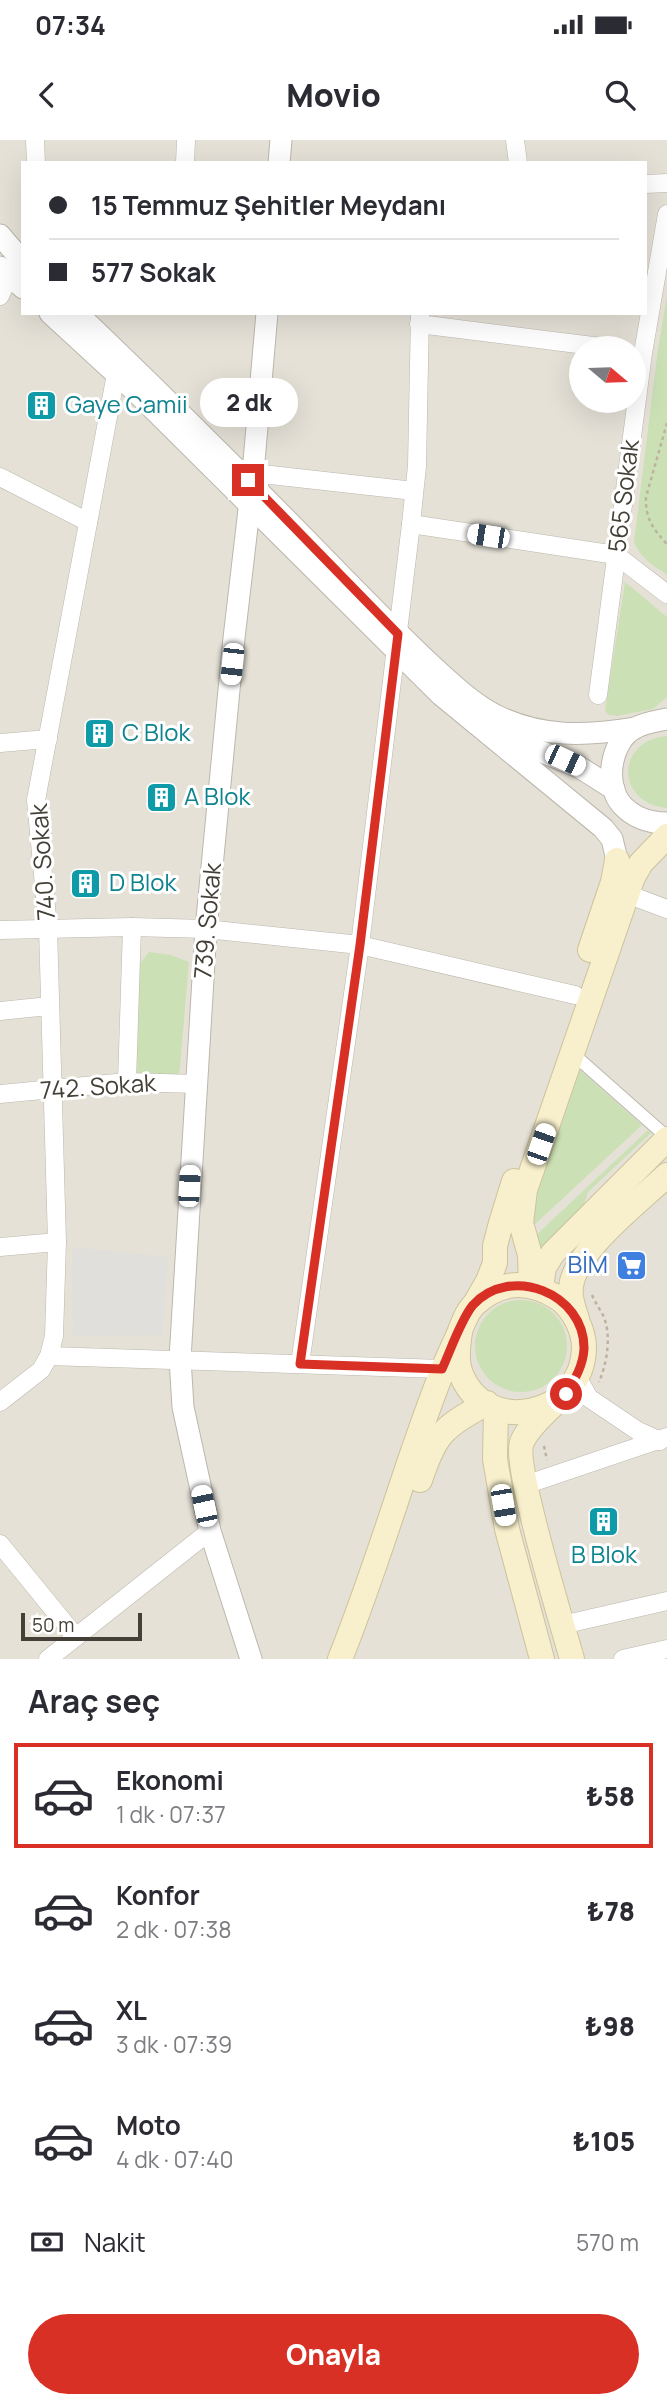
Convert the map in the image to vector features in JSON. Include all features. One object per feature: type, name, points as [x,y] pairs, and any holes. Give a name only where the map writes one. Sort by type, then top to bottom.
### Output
[{"type":"main road","points":[[536,1287],[521,1223],[525,1190],[627,894],[641,863],[667,836]]},
{"type":"main road","points":[[340,1659],[442,1369],[465,1318],[488,1281],[495,1263],[495,1246],[501,1223],[613,882],[617,860]]},
{"type":"main road","points":[[536,1287],[552,1254],[667,1138]]},
{"type":"main road","points":[[572,1659],[525,1485],[520,1455],[521,1443],[536,1422],[566,1394],[577,1377],[584,1348],[571,1299],[571,1286],[579,1262],[591,1247],[667,1175]]},
{"type":"main road","points":[[474,1304],[494,1290],[519,1284],[536,1287],[564,1303],[579,1323]]},
{"type":"main road","points":[[460,1332],[457,1353],[461,1374],[475,1395],[492,1406],[521,1413],[545,1408],[556,1402]]},
{"type":"main road","points":[[358,1659],[425,1467],[438,1438],[450,1425],[492,1406]]},
{"type":"main road","points":[[492,1406],[495,1459],[507,1529],[542,1659]]},
{"type":"street","points":[[35,140],[36,161]]},
{"type":"street","points":[[186,140],[186,161]]},
{"type":"street","points":[[279,161],[281,140]]},
{"type":"street","points":[[515,140],[518,161]]},
{"type":"street","points":[[647,184],[667,183]]},
{"type":"street","name":"565 Sokak","points":[[647,309],[667,214]]},
{"type":"street","points":[[0,235],[16,267],[0,296]]},
{"type":"street","points":[[52,315],[116,374],[250,508],[397,642],[435,668],[470,700],[485,710],[529,729],[564,734],[593,735],[656,720]]},
{"type":"street","points":[[79,315],[253,479],[397,642],[440,695],[603,828],[612,839],[617,860]]},
{"type":"street","name":"739. Sokak","points":[[251,1659],[210,1531],[183,1408],[180,1359],[206,929],[234,638],[253,479],[267,315]]},
{"type":"street","name":"565 Sokak","points":[[641,336],[646,315]]},
{"type":"street","points":[[300,1364],[360,945],[411,524],[420,318],[569,342]]},
{"type":"street","name":"740. Sokak","points":[[49,1356],[54,1336],[57,1242],[48,928],[36,800],[116,374]]},
{"type":"street","name":"565 Sokak","points":[[598,695],[631,413]]},
{"type":"street","points":[[0,477],[88,522]]},
{"type":"street","points":[[253,479],[414,491]]},
{"type":"street","points":[[411,524],[616,555],[667,594]]},
{"type":"street","points":[[617,860],[618,797],[611,771],[614,754],[623,739],[656,720]]},
{"type":"street","points":[[479,725],[579,767],[618,797],[637,817],[654,823],[667,823]]},
{"type":"street","points":[[0,743],[48,740]]},
{"type":"street","points":[[627,894],[667,909]]},
{"type":"street","points":[[127,1082],[132,927]]},
{"type":"street","points":[[0,930],[132,927],[206,929],[360,945],[575,995]]},
{"type":"street","points":[[0,1012],[49,1006]]},
{"type":"street","points":[[572,1053],[667,1138]]},
{"type":"street","name":"742. Sokak","points":[[0,1094],[127,1082],[197,1084]]},
{"type":"street","points":[[0,1247],[57,1242]]},
{"type":"street","points":[[0,1402],[41,1370],[49,1356],[442,1369]]},
{"type":"street","points":[[577,1377],[589,1398],[638,1431],[663,1439]]},
{"type":"street","points":[[525,1485],[663,1439]]},
{"type":"street","points":[[48,1659],[210,1531]]},
{"type":"street","points":[[0,1544],[76,1637]]},
{"type":"street","points":[[562,1625],[667,1601]]},
{"type":"street","points":[[623,1659],[667,1649]]},
{"type":"path","points":[[667,423],[646,497],[646,510],[651,526],[667,544]]},
{"type":"shaded area","points":[[0,140],[667,140],[667,1659],[0,1659]]},
{"type":"shaded area","points":[[72,1247],[168,1257],[162,1335],[73,1336]]},
{"type":"green space","points":[[667,296],[667,575],[643,557],[634,542]]},
{"type":"green space","points":[[625,582],[667,617],[667,697],[653,709],[617,716],[609,715],[605,711]]},
{"type":"green space","points":[[667,736],[665,808],[648,803],[637,794],[630,783],[628,771],[638,748],[650,740]]},
{"type":"green space","points":[[149,952],[171,955],[189,962],[179,1077],[132,1079],[138,966]]},
{"type":"green space","points":[[580,1070],[642,1125],[532,1227],[532,1208]]},
{"type":"green space","points":[[648,1130],[651,1133],[588,1192],[583,1207],[545,1249],[540,1249],[533,1238]]},
{"type":"green space","points":[[521,1300],[539,1303],[554,1313],[564,1328],[567,1346],[564,1364],[554,1379],[539,1389],[521,1392],[503,1389],[488,1379],[478,1364],[475,1346],[478,1328],[488,1313],[503,1303]]},
{"type":"place","name":"Gaye Camii","points":[[42,405]]},
{"type":"place","name":"C Blok","points":[[99,733]]},
{"type":"place","name":"A Blok","points":[[161,797]]},
{"type":"place","name":"D Blok","points":[[86,883]]},
{"type":"place","name":"BİM","points":[[631,1265]]},
{"type":"place","name":"B Blok","points":[[604,1521]]},
{"type":"route","points":[[248,480],[398,634],[360,945],[300,1364],[442,1369],[474,1304],[494,1290],[519,1284],[541,1288],[564,1303],[579,1323],[584,1348],[579,1372],[566,1394]]}]
